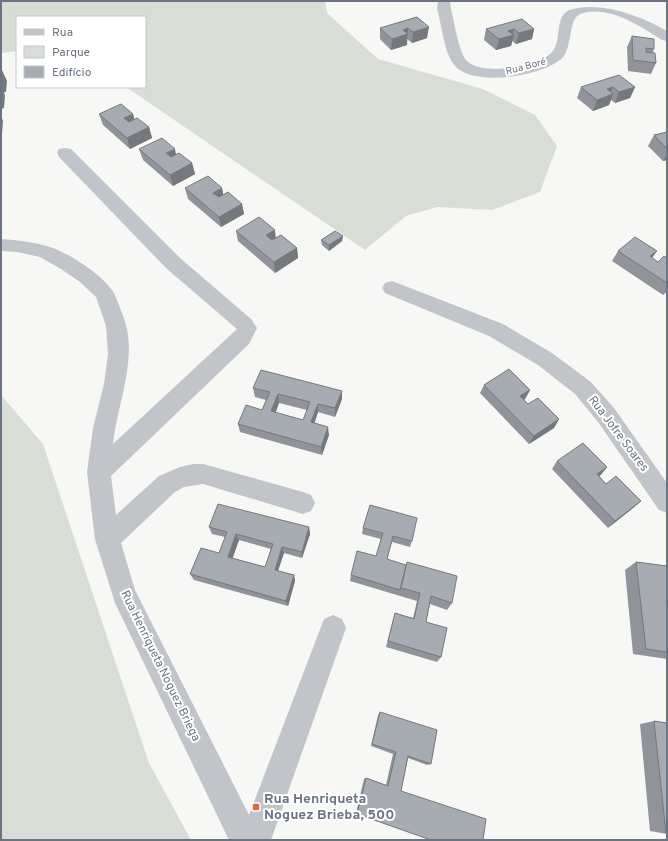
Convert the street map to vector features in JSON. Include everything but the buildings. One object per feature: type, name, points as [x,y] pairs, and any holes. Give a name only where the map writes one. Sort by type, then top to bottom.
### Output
[{"type":"street","name":"Rua Boré","points":[[444,1],[444,9],[457,58],[462,65],[482,73],[506,73],[546,63],[553,59],[563,46],[567,18],[578,11],[602,9],[619,11],[629,15],[667,37]]},
{"type":"street","points":[[65,153],[173,263],[247,328],[242,338],[99,472]]},
{"type":"street","name":"Rua Henriqueta Noguez Briega","points":[[1,245],[17,246],[45,252],[68,264],[87,277],[104,293],[116,326],[118,354],[115,384],[104,428],[99,472],[107,539],[124,594],[245,840]]},
{"type":"street","name":"Rua Jofre Soares","points":[[392,288],[496,330],[546,359],[583,388],[606,415],[667,502]]},
{"type":"street","points":[[107,539],[167,484],[178,477],[203,474],[304,503]]},
{"type":"street","points":[[255,840],[334,628]]},
{"type":"green space","points":[[1,1],[325,1],[327,13],[378,59],[483,89],[535,115],[557,146],[540,192],[492,210],[437,207],[406,216],[365,250],[127,88],[146,88],[146,16],[16,16],[16,51],[1,53]]},
{"type":"green space","points":[[1,395],[43,444],[149,763],[191,840],[1,840]]},
{"type":"place","name":"Rua Henriqueta Noguez Brieba, 500","points":[[256,807]]}]
